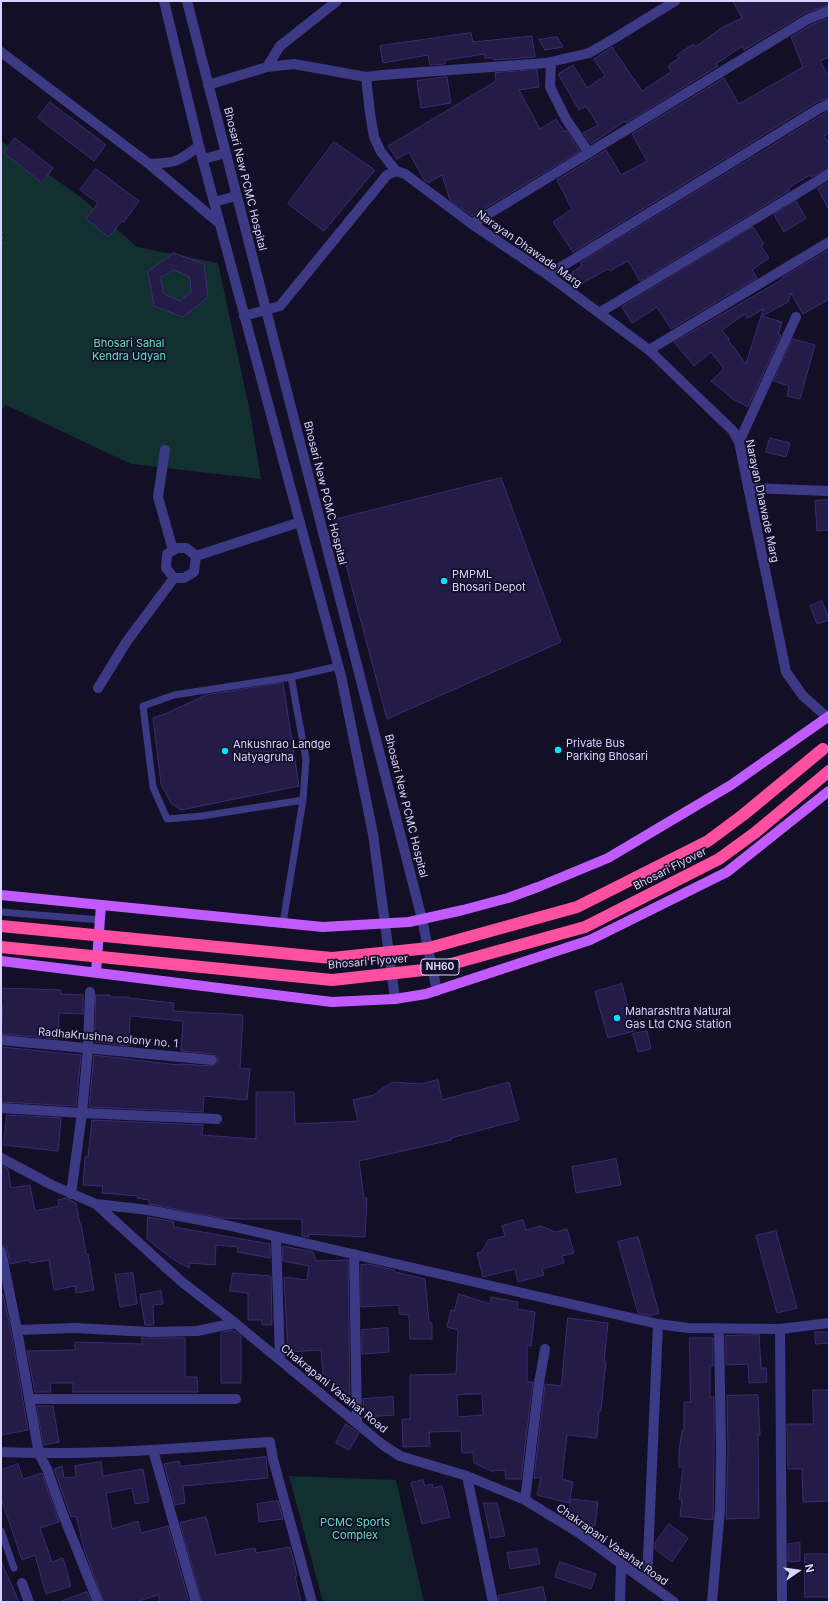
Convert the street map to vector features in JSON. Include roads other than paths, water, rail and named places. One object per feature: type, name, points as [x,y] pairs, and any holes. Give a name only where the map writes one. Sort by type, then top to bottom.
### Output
[{"type":"highway","name":"Bhosari Flyover","points":[[1,926],[332,958],[429,948],[578,907],[708,841],[743,815],[823,749]]},
{"type":"highway","name":"Bhosari Flyover","points":[[1,947],[332,980],[433,969],[585,927],[719,859],[756,832],[829,771]]},
{"type":"main road","points":[[1,895],[323,927],[409,922],[508,898],[608,858],[731,785],[828,716]]},
{"type":"main road","points":[[1,961],[332,1002],[395,999],[437,991],[590,940],[727,872],[829,791]]},
{"type":"main road","points":[[96,972],[102,905]]},
{"type":"street","points":[[164,1],[199,146],[339,666],[377,857],[384,924],[395,999]]},
{"type":"street","name":"Bhosari New PCMC Hospital","points":[[187,1],[422,919],[437,991]]},
{"type":"street","points":[[267,67],[280,46],[337,1]]},
{"type":"street","points":[[208,84],[267,67],[294,64],[366,77],[382,74],[551,62],[589,53],[675,1]]},
{"type":"street","points":[[472,224],[808,19],[829,11]]},
{"type":"street","points":[[1,52],[148,164],[220,224]]},
{"type":"street","points":[[551,62],[550,87],[566,119],[589,153]]},
{"type":"street","name":"Narayan Dhawade Marg","points":[[366,77],[374,137],[381,152],[396,171],[404,174],[472,224],[548,275],[649,350],[733,431],[739,442],[786,672],[803,696],[828,716]]},
{"type":"street","points":[[548,275],[820,108],[829,104]]},
{"type":"street","points":[[148,164],[172,163],[186,156],[199,146]]},
{"type":"street","points":[[203,158],[226,153]]},
{"type":"street","points":[[244,316],[280,306],[387,175],[396,171]]},
{"type":"street","points":[[599,313],[829,174]]},
{"type":"street","points":[[214,202],[236,196]]},
{"type":"street","points":[[649,350],[829,242]]},
{"type":"street","points":[[739,442],[796,317]]},
{"type":"street","points":[[165,450],[158,497],[173,550]]},
{"type":"street","points":[[748,488],[829,491]]},
{"type":"street","points":[[196,556],[300,522]]},
{"type":"street","points":[[174,578],[166,568],[167,554],[177,548],[186,548],[196,556]]},
{"type":"street","points":[[174,578],[184,578],[194,572],[196,556]]},
{"type":"street","points":[[98,688],[127,641],[174,578]]},
{"type":"street","points":[[71,1194],[82,1113],[88,1048],[90,992]]},
{"type":"street","name":"RadhaKrushna colony no. 1","points":[[1,1040],[212,1060]]},
{"type":"street","points":[[1,1108],[217,1119]]},
{"type":"street","name":"Chakrapani Vasahat Road","points":[[1,1158],[52,1185],[96,1204],[182,1282],[235,1323],[383,1445],[400,1456],[467,1476],[525,1500],[579,1534],[674,1602]]},
{"type":"street","points":[[1,1166],[16,1165]]},
{"type":"street","points":[[96,1204],[148,1210],[226,1225],[402,1264],[658,1324],[688,1328],[780,1329],[829,1323]]},
{"type":"street","points":[[276,1237],[280,1360]]},
{"type":"street","points":[[1,1251],[39,1454],[47,1469],[62,1512],[98,1602]]},
{"type":"street","points":[[354,1254],[357,1424]]},
{"type":"street","points":[[17,1330],[75,1328],[151,1332],[197,1330],[235,1323]]},
{"type":"street","points":[[647,1582],[658,1324]]},
{"type":"street","points":[[712,1602],[720,1509],[721,1450],[719,1329]]},
{"type":"street","points":[[780,1329],[782,1602]]},
{"type":"street","points":[[525,1500],[539,1383],[545,1349]]},
{"type":"street","points":[[29,1399],[236,1399]]},
{"type":"street","points":[[1,1452],[39,1454],[154,1450],[270,1442],[273,1459],[312,1602]]},
{"type":"street","points":[[154,1450],[196,1602]]},
{"type":"street","points":[[467,1476],[493,1602]]},
{"type":"street","points":[[620,1602],[621,1563]]},
{"type":"street","points":[[22,1584],[29,1602]]},
{"type":"lane","points":[[303,800],[202,816],[167,818],[154,787],[143,706],[174,695],[291,677],[339,666]]},
{"type":"lane","points":[[283,923],[303,800],[306,759],[291,677]]},
{"type":"lane","points":[[1,912],[100,920]]},
{"type":"lane","points":[[1,1531],[14,1568]]},
{"type":"place","name":"PMPML Bhosari Depot","points":[[444,581]]},
{"type":"place","name":"Private Bus Parking Bhosari","points":[[558,750]]},
{"type":"place","name":"Ankushrao Landge Natyagruha","points":[[225,751]]},
{"type":"place","name":"Maharashtra Natural Gas Ltd CNG Station","points":[[617,1018]]},
{"type":"park label","name":"Bhosari Sahal Kendra Udyan","points":[[129,350]]},
{"type":"park label","name":"PCMC Sports Complex","points":[[355,1529]]}]
